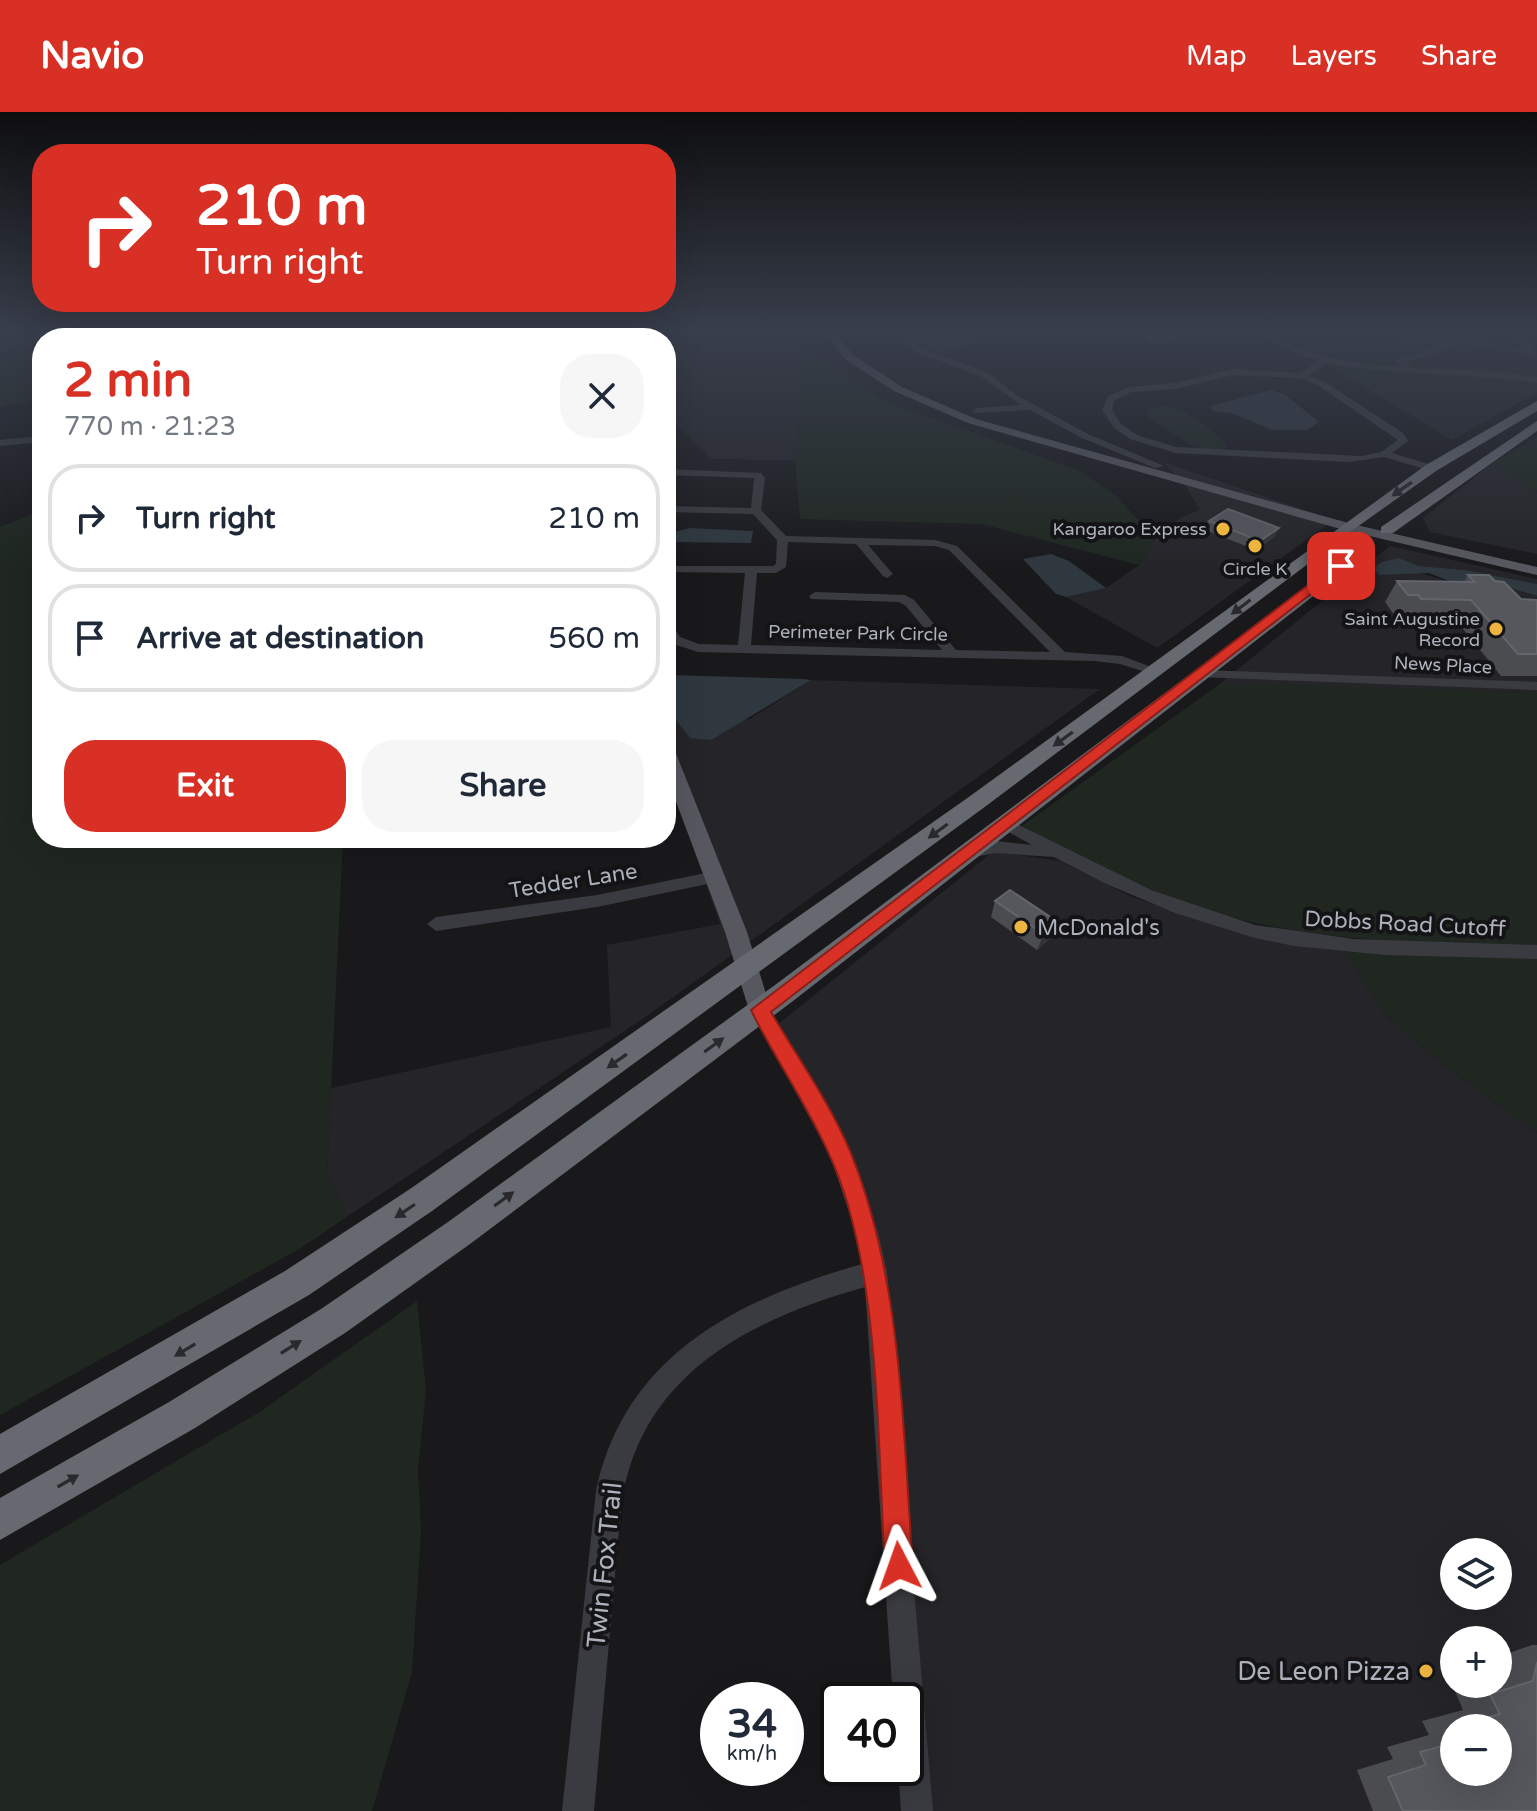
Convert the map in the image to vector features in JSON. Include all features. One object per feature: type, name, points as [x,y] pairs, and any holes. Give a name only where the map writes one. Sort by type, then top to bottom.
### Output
[{"type":"highway","points":[[0,1455],[297,1283],[421,1200],[974,804],[1352,524],[1431,468],[1528,410]]},
{"type":"highway","points":[[0,1520],[182,1415],[333,1321],[760,1010],[1007,824],[1404,517],[1537,425]]},
{"type":"highway","points":[[1007,824],[999,814],[1000,797],[1021,780],[1023,768]]},
{"type":"highway","points":[[969,852],[968,840],[985,821],[983,812],[974,804]]},
{"type":"main road","points":[[947,410],[1352,524]]},
{"type":"main road","points":[[957,415],[976,411],[1352,524],[1377,538],[1537,571]]},
{"type":"main road","points":[[1404,517],[1411,528],[1435,541]]},
{"type":"main road","points":[[1377,538],[1435,541],[1537,562]]},
{"type":"main road","points":[[676,776],[749,967],[760,1010]]},
{"type":"street","points":[[976,411],[986,410]]},
{"type":"street","points":[[1037,410],[1159,466]]},
{"type":"street","points":[[1107,410],[1113,420],[1130,433],[1187,453],[1352,459],[1384,454],[1431,468]]},
{"type":"street","points":[[1362,410],[1400,435],[1403,441],[1384,454]]},
{"type":"street","points":[[1056,436],[1065,429],[1058,421]]},
{"type":"street","points":[[0,443],[32,440]]},
{"type":"street","points":[[676,472],[757,475],[760,478],[756,511]]},
{"type":"street","points":[[676,509],[756,511],[783,539],[935,543],[953,548],[1060,655]]},
{"type":"street","points":[[676,569],[771,570],[782,565],[783,539]]},
{"type":"street","points":[[859,541],[887,574]]},
{"type":"street","points":[[744,649],[751,570]]},
{"type":"street","points":[[815,596],[901,598],[910,603],[952,653]]},
{"type":"street","name":"Perimeter Park Circle","points":[[676,640],[689,647],[1060,655],[1122,660],[1155,671]]},
{"type":"street","name":"News Place","points":[[1202,674],[1537,686]]},
{"type":"street","name":"Dobbs Road Cutoff","points":[[1007,824],[1132,891],[1185,910],[1293,939],[1386,948],[1537,952]]},
{"type":"street","points":[[969,852],[996,847],[1062,856]]},
{"type":"street","name":"Tedder Lane","points":[[436,924],[597,901],[716,877]]},
{"type":"street","points":[[760,1010],[840,1152],[867,1233],[875,1272],[917,1811]]},
{"type":"street","name":"Twin Fox Trail","points":[[578,1811],[610,1491],[630,1427],[673,1370],[719,1333],[796,1296],[875,1272]]},
{"type":"shaded area","points":[[676,410],[797,410],[795,460],[712,459],[676,424]]},
{"type":"shaded area","points":[[797,410],[911,410],[1080,471],[1115,495],[1143,525],[1159,532],[1139,565],[982,524],[800,519],[795,460]]},
{"type":"shaded area","points":[[1148,410],[1178,410],[1206,426],[1227,446],[1220,451],[1195,447],[1149,418]]},
{"type":"shaded area","points":[[1304,410],[1319,422],[1307,430],[1272,430],[1232,413],[1213,411]]},
{"type":"shaded area","points":[[1403,410],[1506,410],[1452,440]]},
{"type":"shaded area","points":[[1537,437],[1537,493],[1494,462]]},
{"type":"shaded area","points":[[1163,462],[1334,520],[1157,648],[1066,597],[1106,588],[1139,565],[1159,532],[1200,510],[1184,483]]},
{"type":"shaded area","points":[[1494,462],[1537,493],[1537,554],[1430,532],[1423,518]]},
{"type":"shaded area","points":[[32,514],[32,848],[343,848],[327,1176],[348,1216],[301,1248],[0,1415],[0,527]]},
{"type":"shaded area","points":[[690,528],[753,531],[751,543],[676,542],[676,532]]},
{"type":"shaded area","points":[[1390,546],[1537,579],[1537,584],[1465,570],[1419,566],[1399,558],[1373,568],[1379,575],[1417,572],[1454,583],[1497,584],[1537,596],[1537,692],[1217,686]]},
{"type":"shaded area","points":[[1051,554],[1069,561],[1106,588],[1066,597],[1056,594],[1023,559]]},
{"type":"shaded area","points":[[1399,558],[1419,566],[1465,570],[1537,584],[1537,596],[1497,584],[1454,583],[1429,573],[1379,575],[1373,568]]},
{"type":"shaded area","points":[[676,675],[811,680],[711,740],[690,738],[676,720]]},
{"type":"shaded area","points":[[811,680],[1100,689],[748,943],[676,763],[676,720],[750,719]]},
{"type":"shaded area","points":[[1217,686],[1537,692],[1537,946],[1333,936],[1236,918],[1135,886],[1022,826]]},
{"type":"shaded area","points":[[676,798],[736,952],[647,1016],[348,1216],[327,1176],[331,1088],[611,1027],[607,945],[720,924]]},
{"type":"shaded area","points":[[998,852],[1060,861],[1130,896],[1184,915],[1293,945],[1344,951],[1385,1015],[1445,1066],[1537,1133],[1537,1811],[930,1811],[924,1746],[924,1682],[918,1682],[876,1230],[848,1148],[777,1025],[990,854]]},
{"type":"shaded area","points":[[1344,951],[1537,959],[1537,1133],[1445,1066],[1385,1015]]},
{"type":"shaded area","points":[[417,1301],[426,1390],[418,1470],[421,1531],[412,1672],[372,1811],[0,1811],[0,1565],[261,1411]]},
{"type":"building","points":[[1228,509],[1279,528],[1260,541],[1209,521]]},
{"type":"building","points":[[1468,575],[1489,575],[1495,581],[1504,582],[1521,599],[1537,600],[1537,654],[1518,654],[1471,600],[1421,599],[1418,595],[1408,595],[1397,581],[1475,582]]},
{"type":"building","points":[[1010,890],[1058,922],[1044,934],[995,901]]},
{"type":"building","points":[[1537,1662],[1537,1811],[1403,1811],[1388,1777],[1426,1765],[1420,1752],[1440,1747],[1440,1786],[1512,1786],[1512,1714],[1500,1714],[1492,1698],[1512,1698],[1512,1687],[1533,1681]]},
{"type":"place","name":"Kangaroo Express","points":[[1223,529]]},
{"type":"place","name":"Circle K","points":[[1255,546]]},
{"type":"place","name":"Saint Augustine Record","points":[[1496,629]]},
{"type":"place","name":"McDonald's","points":[[1021,927]]},
{"type":"place","name":"De Leon Pizza","points":[[1426,1671]]},
{"type":"route","points":[[899,1566],[881,1327],[867,1233],[840,1152],[760,1010],[1341,566]]}]
